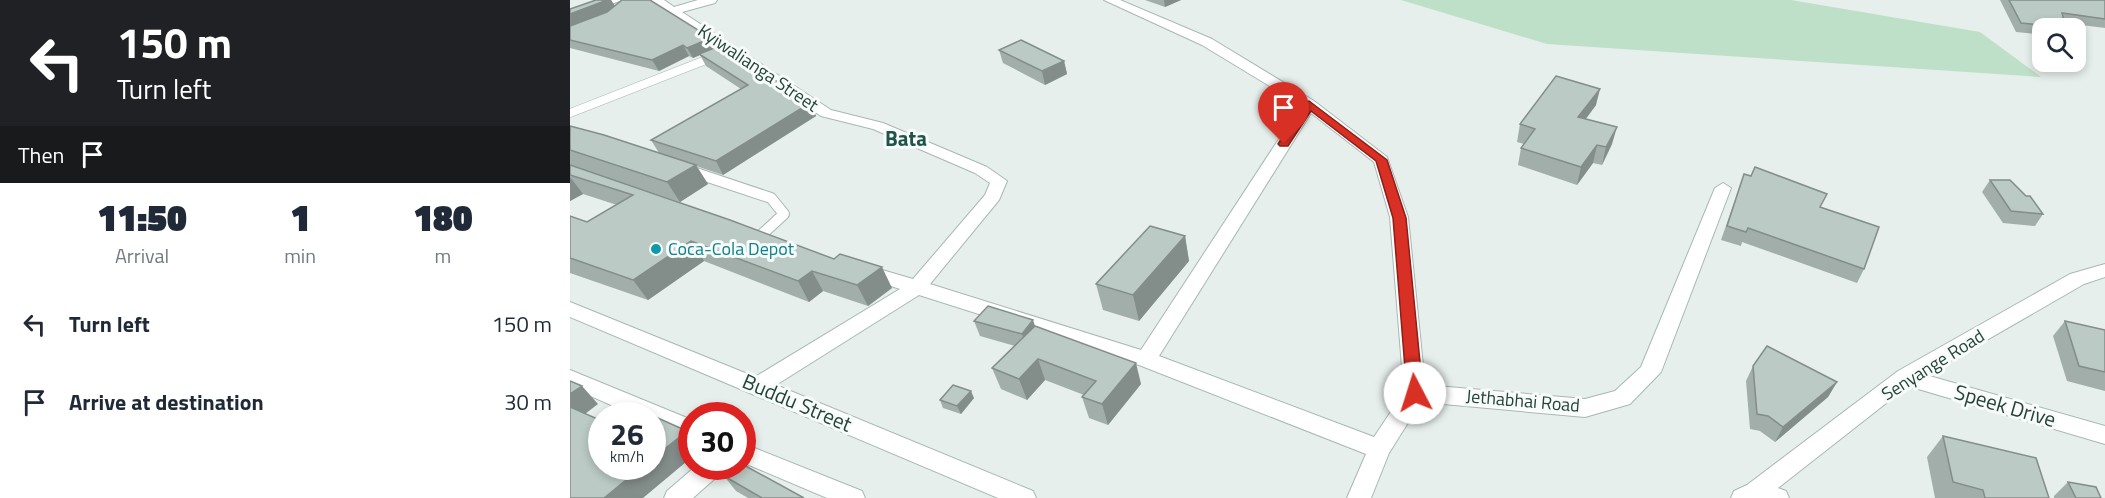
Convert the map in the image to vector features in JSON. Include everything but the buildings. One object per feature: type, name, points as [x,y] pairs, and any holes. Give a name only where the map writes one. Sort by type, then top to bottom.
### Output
[{"type":"street","points":[[570,9],[597,0]]},
{"type":"street","points":[[570,16],[616,0]]},
{"type":"street","name":"Kyiwalianga Street","points":[[656,0],[826,113],[878,126],[981,170],[999,181],[993,196],[917,287],[758,386]]},
{"type":"street","points":[[673,11],[711,0]]},
{"type":"street","points":[[1110,0],[1207,42],[1309,104],[1381,160],[1399,218],[1415,393],[1379,449],[1359,498]]},
{"type":"street","points":[[1146,359],[1309,104]]},
{"type":"street","name":"Jethabhai Road","points":[[1415,393],[1585,408],[1622,398],[1650,372],[1723,188]]},
{"type":"street","points":[[738,230],[782,244]]},
{"type":"street","points":[[849,266],[1146,359],[1379,449]]},
{"type":"street","name":"Senyange Road","points":[[1758,496],[1905,377],[2078,279],[2105,270]]},
{"type":"street","name":"Buddu Street","points":[[570,309],[1024,498]]},
{"type":"street","name":"Speek Drive","points":[[1905,377],[2105,435]]},
{"type":"street","points":[[570,378],[678,424]]},
{"type":"street","points":[[756,458],[853,498]]},
{"type":"street","points":[[676,498],[697,480]]},
{"type":"lane","points":[[570,113],[730,50]]},
{"type":"lane","points":[[682,168],[771,198],[784,214],[759,237]]},
{"type":"green space","points":[[1401,0],[1791,0],[1980,32],[2041,77],[1547,44]]},
{"type":"place","name":"Coca-Cola Depot","points":[[656,249]]},
{"type":"district","name":"Bata","points":[[906,139]]},
{"type":"route","points":[[1284,144],[1309,104],[1381,160],[1399,218],[1415,393]]}]
